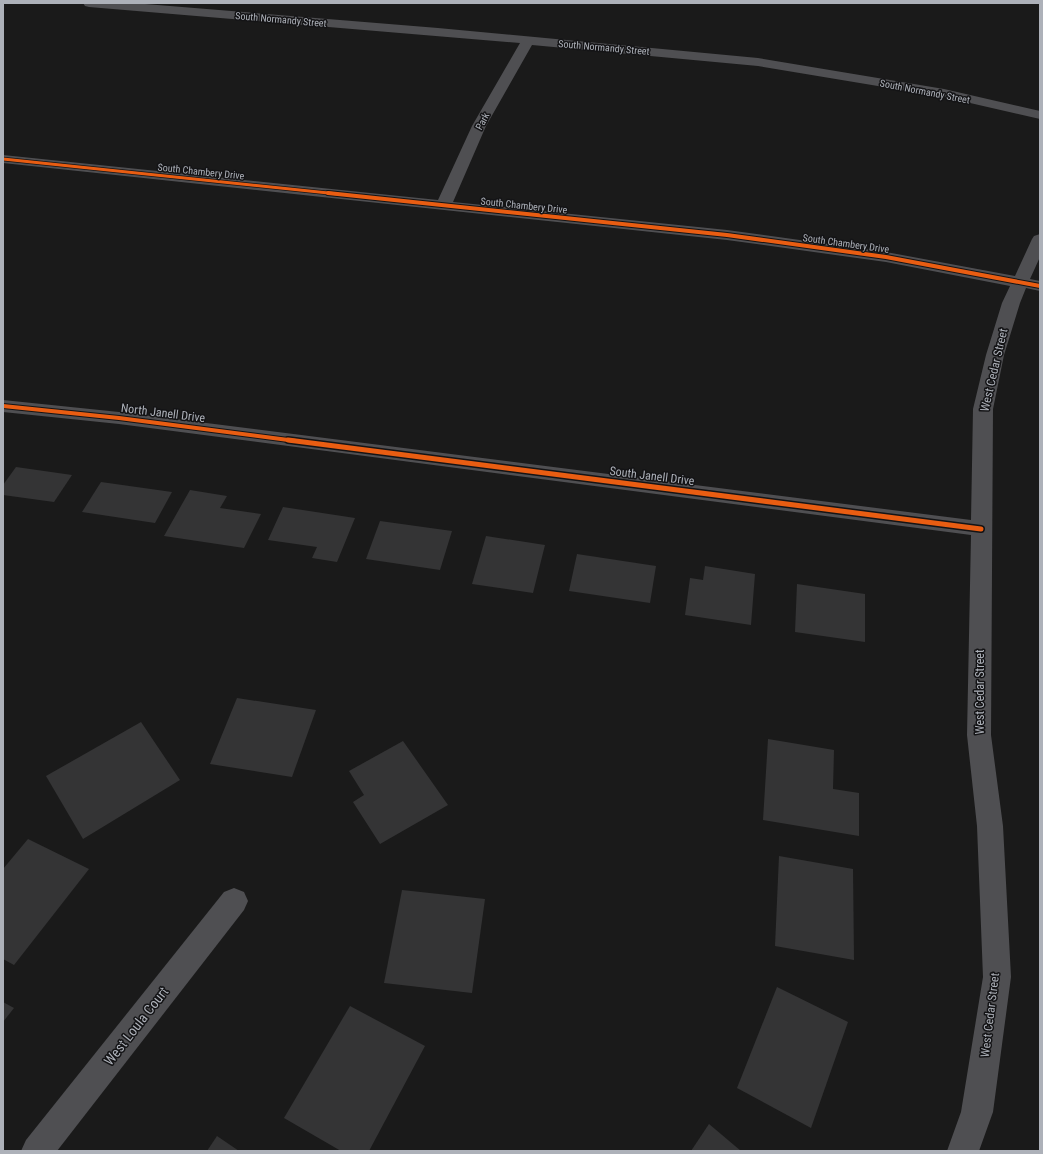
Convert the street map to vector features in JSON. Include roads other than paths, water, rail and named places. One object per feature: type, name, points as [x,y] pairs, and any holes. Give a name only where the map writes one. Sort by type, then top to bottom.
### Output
[{"type":"street","name":"South Normandy Street","points":[[89,3],[528,40],[758,62],[944,93],[1040,115]]},
{"type":"street","name":"Park","points":[[444,205],[479,126],[528,40]]},
{"type":"street","name":"South Chambery Drive","points":[[3,159],[763,240],[886,257],[1030,284]]},
{"type":"street","name":"West Cedar Street","points":[[963,1151],[977,1112],[997,977],[990,826],[979,735],[983,410],[995,355],[1010,303],[1030,284],[1040,239]]},
{"type":"street","name":"North Janell Drive","points":[[3,406],[119,418],[320,444]]},
{"type":"street","name":"South Janell Drive","points":[[320,444],[981,529]]},
{"type":"street","name":"West Loula Court","points":[[37,1151],[234,901]]}]
